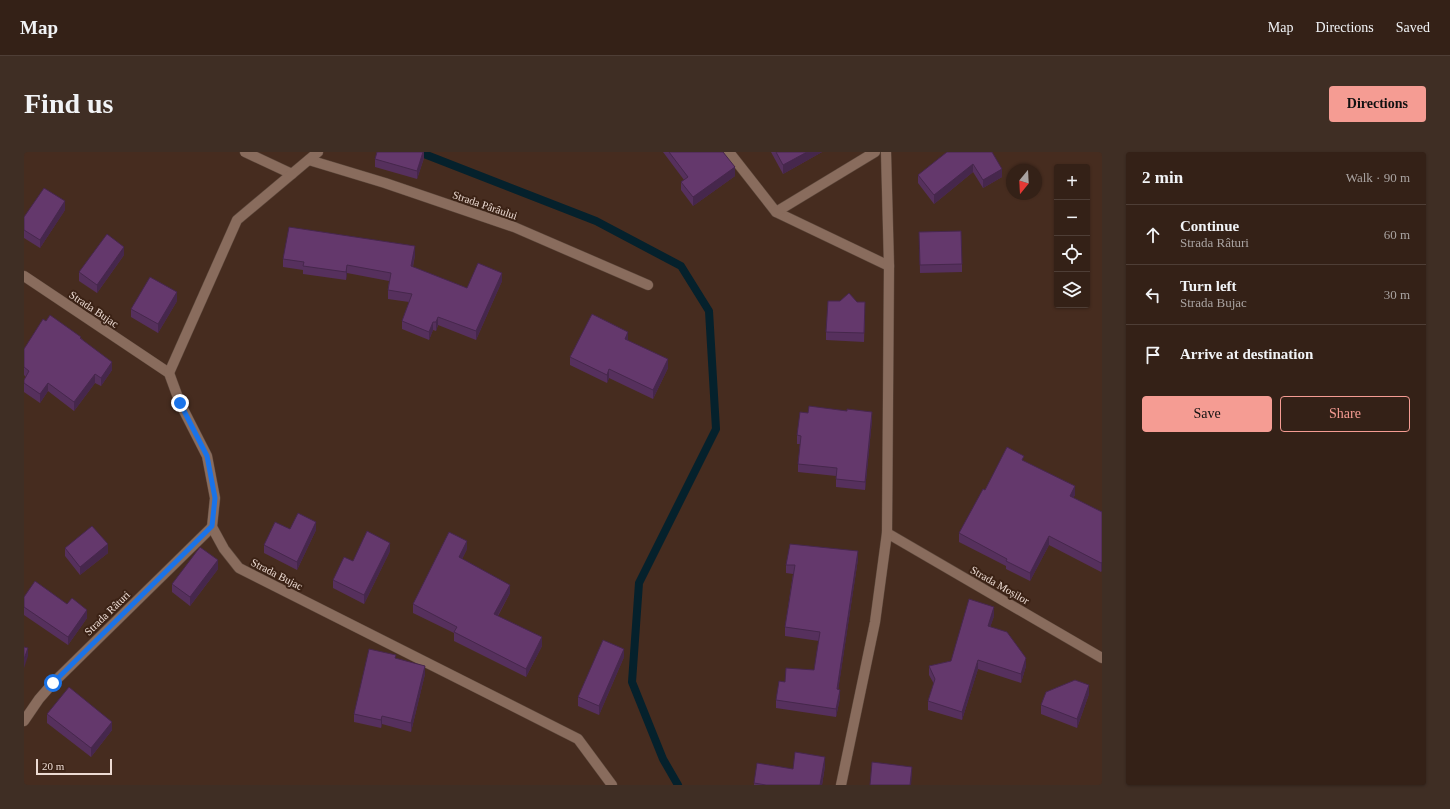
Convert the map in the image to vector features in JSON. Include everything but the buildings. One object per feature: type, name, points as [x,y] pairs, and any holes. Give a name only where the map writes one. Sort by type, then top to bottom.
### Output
[{"type":"street","points":[[245,152],[292,174]]},
{"type":"street","points":[[212,526],[215,498],[207,456],[180,403],[169,373],[237,220],[318,152]]},
{"type":"street","points":[[729,152],[776,212],[889,266]]},
{"type":"street","points":[[776,212],[875,152]]},
{"type":"street","points":[[841,785],[875,622],[887,533],[889,266],[886,152]]},
{"type":"street","name":"Strada Pârâului","points":[[309,160],[385,183],[514,228],[648,285]]},
{"type":"street","name":"Strada Bujac","points":[[24,276],[169,373]]},
{"type":"street","name":"Strada Bujac","points":[[212,526],[224,549],[239,568],[578,739],[612,785]]},
{"type":"street","name":"Strada Râturi","points":[[24,721],[39,698],[53,683],[212,526]]},
{"type":"street","name":"Strada Moșilor","points":[[887,533],[1102,658]]},
{"type":"waterway","points":[[419,152],[596,221],[681,266],[709,311],[716,429],[639,583],[632,682],[663,759],[678,785]]},
{"type":"route","points":[[53,683],[212,526],[215,498],[207,456],[180,403]]}]
